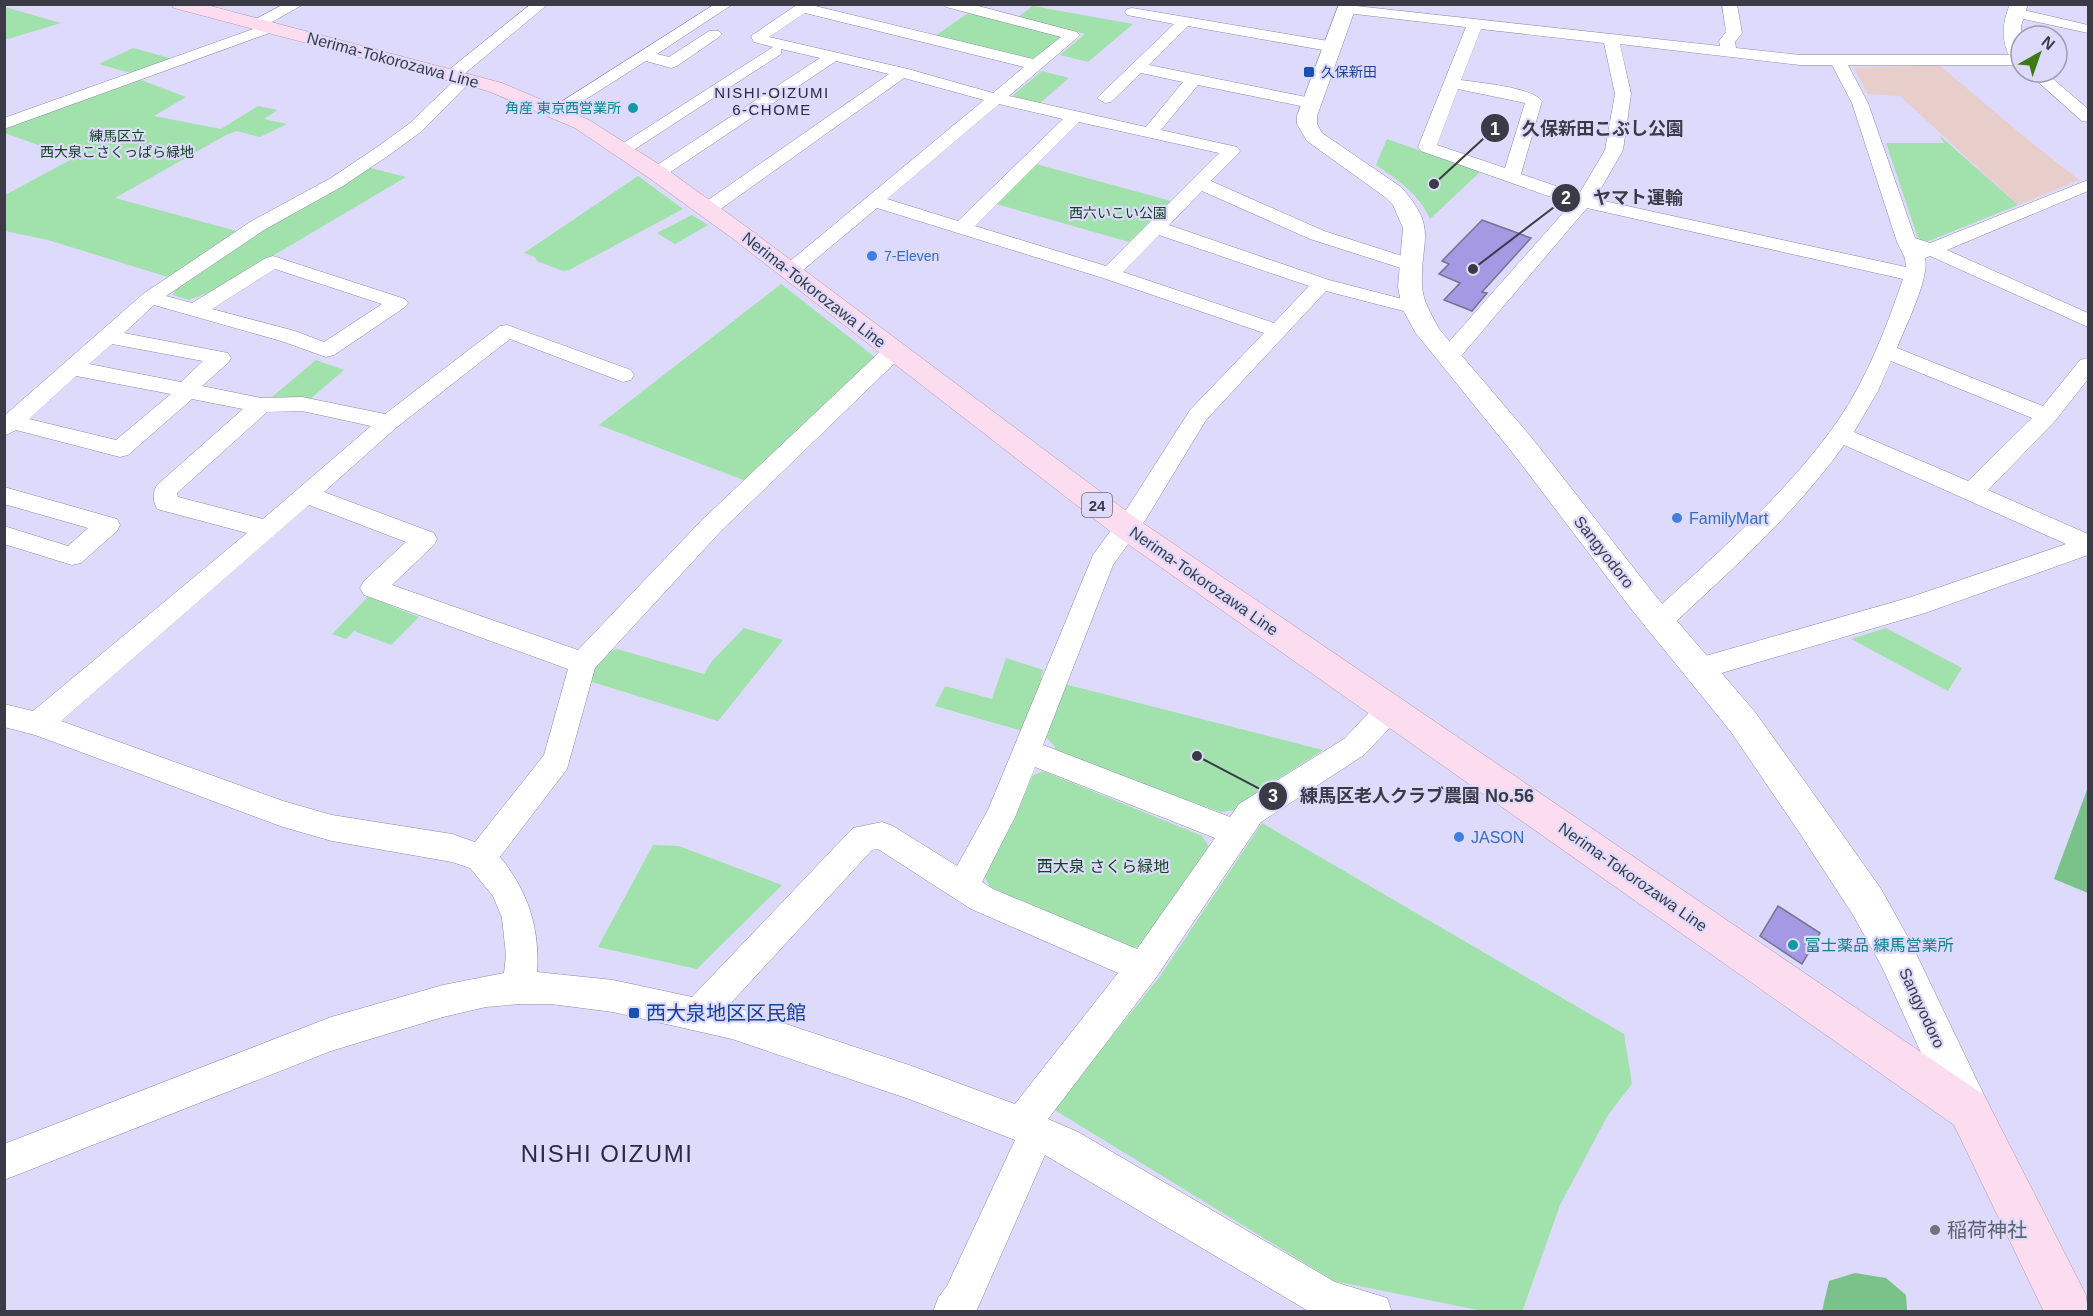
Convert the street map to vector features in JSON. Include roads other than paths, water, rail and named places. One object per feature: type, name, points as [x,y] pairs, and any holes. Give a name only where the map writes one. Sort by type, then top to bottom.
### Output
[{"type":"main road","name":"Nerima-Tokorozawa Line","points":[[180,4],[495,87],[582,124],[623,149],[708,209],[1126,527],[1969,1110],[2069,1311]]},
{"type":"street","points":[[4,124],[262,26],[297,4]]},
{"type":"street","points":[[9,426],[150,298],[257,225],[337,182],[416,127],[458,78],[541,4]]},
{"type":"street","points":[[790,271],[1072,35],[951,4]]},
{"type":"street","points":[[1728,51],[1727,41],[1734,33],[1729,4]]},
{"type":"street","points":[[1037,65],[807,6],[759,36],[759,39],[902,72],[998,99],[1231,152],[1110,274]]},
{"type":"street","points":[[697,7],[721,8]]},
{"type":"street","points":[[1348,7],[1475,24],[1800,60],[2009,60]]},
{"type":"street","name":"Sangyodoro","points":[[1348,7],[1311,103],[1307,124],[1314,137],[1393,192],[1403,203],[1414,228],[1410,286],[1415,308],[1428,332],[1522,445],[1659,622],[1743,722],[1867,902],[1896,954],[1969,1110]]},
{"type":"street","points":[[555,111],[721,8]]},
{"type":"street","points":[[2012,24],[2017,9],[2088,29]]},
{"type":"street","points":[[1132,12],[1334,47]]},
{"type":"street","points":[[1105,98],[1173,35],[1184,21]]},
{"type":"street","points":[[1475,24],[1426,147],[1581,201],[1920,262],[2088,321]]},
{"type":"street","points":[[644,55],[671,63],[719,36],[686,28]]},
{"type":"street","points":[[1448,357],[1587,196],[1614,150],[1623,94],[1612,42],[1614,38]]},
{"type":"street","points":[[623,149],[775,51]]},
{"type":"street","points":[[657,173],[833,56]]},
{"type":"street","points":[[1838,61],[1860,103],[1907,242],[1920,262]]},
{"type":"street","points":[[1138,68],[1311,103]]},
{"type":"street","points":[[708,209],[902,72]]},
{"type":"street","points":[[1150,133],[1193,80]]},
{"type":"street","points":[[1451,83],[1528,97],[1534,101],[1511,177]]},
{"type":"street","points":[[2051,84],[2080,105],[2088,117]]},
{"type":"street","points":[[962,228],[1075,116]]},
{"type":"street","points":[[1200,183],[1317,235],[1411,265]]},
{"type":"street","points":[[1659,622],[1725,561],[1804,479],[1839,434],[1866,393],[1920,262],[2088,185]]},
{"type":"street","points":[[2068,194],[2088,201]]},
{"type":"street","points":[[874,201],[1110,274],[1278,331]]},
{"type":"street","points":[[1155,227],[1322,284],[1415,308]]},
{"type":"street","points":[[150,298],[288,336],[326,350],[398,303],[273,262],[196,310]]},
{"type":"street","points":[[962,888],[1001,815],[1102,562],[1198,415],[1322,284]]},
{"type":"street","points":[[38,724],[389,422],[507,331],[623,375]]},
{"type":"street","points":[[9,426],[120,449],[188,390],[191,384],[220,358],[106,336]]},
{"type":"street","points":[[481,858],[557,760],[583,663],[732,504],[894,351]]},
{"type":"street","points":[[1885,351],[2047,416]]},
{"type":"street","points":[[1971,492],[2047,416],[2088,365]]},
{"type":"street","points":[[72,368],[261,405],[302,404],[389,422]]},
{"type":"street","points":[[261,405],[165,491],[166,503],[267,529]]},
{"type":"street","points":[[1839,434],[2088,545]]},
{"type":"street","points":[[4,495],[108,525],[72,556],[4,535]]},
{"type":"street","points":[[306,495],[425,539],[372,588],[583,663]]},
{"type":"street","points":[[1698,669],[1916,606],[2088,545]]},
{"type":"street","points":[[952,1311],[961,1300],[1029,1129],[1143,968],[1235,832],[1250,813],[1354,747],[1389,709]]},
{"type":"street","points":[[4,715],[38,724],[283,814],[332,828],[452,848],[481,858],[505,887],[518,918],[522,955],[520,988]]},
{"type":"street","points":[[1028,752],[1235,832]]},
{"type":"street","points":[[698,1014],[864,837],[882,835],[982,899],[1143,968]]},
{"type":"street","points":[[4,1162],[331,1034],[443,1001],[486,991],[520,988],[581,991],[732,1022],[909,1082],[1029,1129],[1065,1145],[1328,1300],[1373,1311]]},
{"type":"place","name":"久保新田","points":[[1309,72]]},
{"type":"place","name":"角産 東京西営業所","points":[[633,108]]},
{"type":"place","name":"久保新田こぶし公園","points":[[1434,184]]},
{"type":"place","name":"7-Eleven","points":[[872,256]]},
{"type":"place","name":"ヤマト運輸","points":[[1473,269]]},
{"type":"place","name":"FamilyMart","points":[[1677,518]]},
{"type":"place","name":"練馬区老人クラブ農園 No.56","points":[[1197,756]]},
{"type":"place","name":"JASON","points":[[1459,837]]},
{"type":"place","name":"富士薬品 練馬営業所","points":[[1793,945]]},
{"type":"place","name":"西大泉地区区民館","points":[[634,1013]]},
{"type":"place","name":"稲荷神社","points":[[1935,1230]]},
{"type":"district","name":"NISHI-OIZUMI 6-CHOME","points":[[772,100]]},
{"type":"district","name":"NISHI OIZUMI","points":[[607,1153]]},
{"type":"park label","name":"練馬区立 西大泉こさくっぱら緑地","points":[[117,144]]},
{"type":"park label","name":"西六いこい公園","points":[[1118,213]]},
{"type":"park label","name":"西大泉 さくら緑地","points":[[1103,866]]}]
